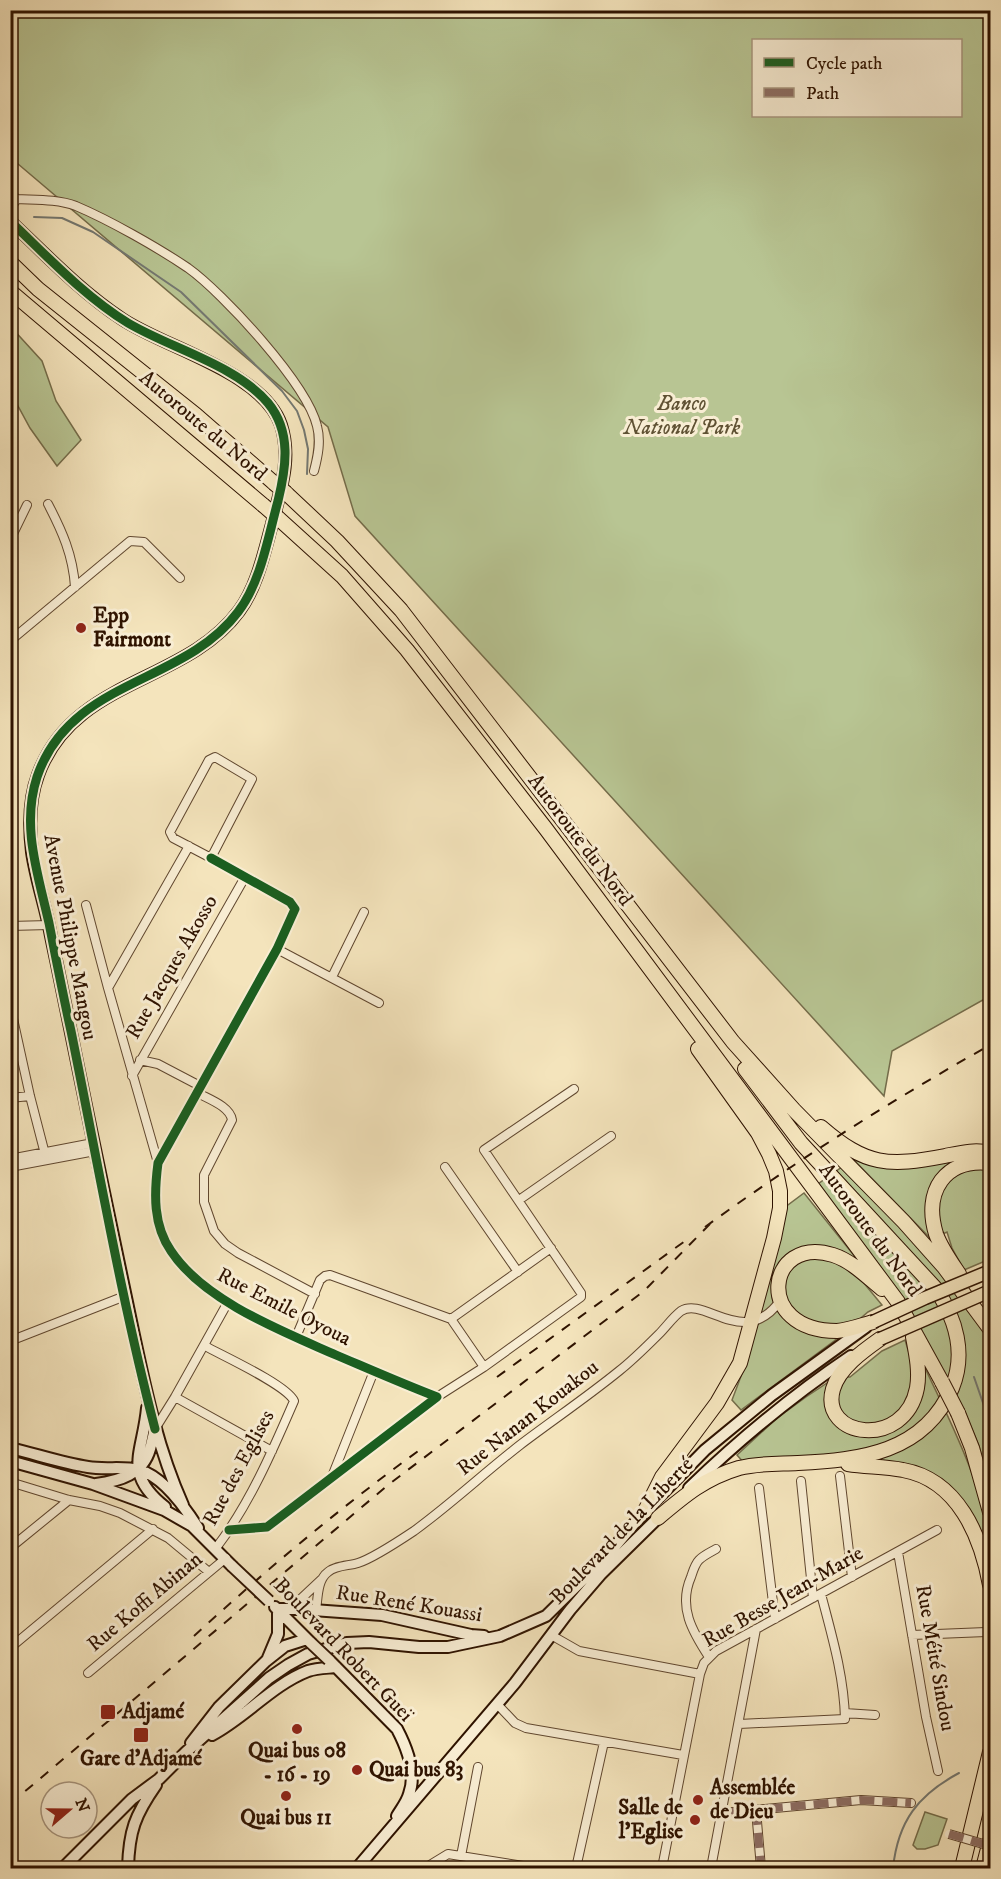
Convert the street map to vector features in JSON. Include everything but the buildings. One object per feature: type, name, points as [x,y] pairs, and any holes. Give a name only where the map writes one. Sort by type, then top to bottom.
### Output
[{"type":"highway","name":"Autoroute du Nord","points":[[10,262],[38,289],[196,415],[286,493],[360,564],[401,610],[733,1042],[794,1110],[904,1222],[944,1267],[990,1328]]},
{"type":"highway","name":"Autoroute du Nord","points":[[10,291],[278,518],[342,576],[407,650],[546,829],[898,1302],[958,1413],[972,1448],[990,1512]]},
{"type":"highway","points":[[658,1518],[707,1480],[740,1468],[866,1456],[894,1446],[921,1430],[941,1409],[954,1382],[959,1365],[959,1347],[949,1310],[936,1289],[801,1143],[728,1046],[666,956]]},
{"type":"highway","points":[[645,1511],[662,1477],[717,1402],[732,1379],[742,1357],[780,1208],[780,1191],[776,1171],[758,1133],[695,1044],[676,1004]]},
{"type":"highway","points":[[794,1110],[810,1116],[848,1148],[871,1160],[903,1163],[971,1152],[990,1154]]},
{"type":"highway","points":[[990,1163],[975,1161],[950,1171],[940,1180],[934,1192],[932,1207],[937,1235],[952,1265],[983,1309],[990,1328]]},
{"type":"highway","points":[[873,1322],[839,1331],[811,1327],[797,1322],[789,1315],[780,1301],[778,1288],[783,1270],[794,1258],[813,1252],[824,1253],[848,1261],[898,1302]]},
{"type":"highway","points":[[880,1339],[845,1369],[833,1389],[832,1400],[835,1411],[841,1420],[858,1430],[869,1431],[889,1426],[905,1414],[911,1404],[917,1386],[917,1372],[911,1323]]},
{"type":"highway","points":[[831,1461],[905,1470],[936,1482],[948,1492],[969,1522],[984,1560],[990,1585]]},
{"type":"highway","points":[[962,1869],[990,1752]]},
{"type":"highway","points":[[983,1869],[990,1841]]},
{"type":"main road","name":"Avenue Philippe Mangou","points":[[10,221],[77,284],[122,320],[217,367],[260,394],[280,421],[286,456],[285,475],[270,531],[250,592],[239,611],[222,630],[199,648],[108,695],[63,731],[44,762],[34,790],[30,827],[32,853],[148,1400],[167,1468],[183,1505]]},
{"type":"main road","points":[[63,1869],[123,1807],[159,1779],[269,1678],[308,1654],[347,1643],[369,1642],[418,1647],[448,1647],[500,1636],[546,1616],[605,1558],[645,1511],[705,1450],[735,1424],[818,1360],[873,1322],[989,1271]]},
{"type":"main road","points":[[880,1339],[990,1291]]},
{"type":"main road","name":"Boulevard de la Liberté","points":[[357,1869],[497,1704],[601,1574],[740,1440],[824,1374],[880,1339]]},
{"type":"main road","name":"Avenue Philippe Mangou","points":[[138,1470],[148,1400]]},
{"type":"main road","points":[[138,1470],[150,1449],[155,1429]]},
{"type":"main road","points":[[10,1448],[70,1464],[138,1470]]},
{"type":"main road","points":[[108,1469],[120,1466],[140,1451]]},
{"type":"main road","name":"Boulevard Robert Gueï","points":[[10,1461],[93,1484],[177,1516],[216,1548],[366,1696],[400,1735],[409,1757],[411,1770],[409,1795],[386,1837]]},
{"type":"main road","points":[[138,1470],[145,1487],[154,1498],[177,1516]]},
{"type":"main road","name":"Boulevard Robert Gueï","points":[[93,1484],[118,1481],[138,1470],[159,1482],[183,1505],[205,1538]]},
{"type":"main road","points":[[266,1661],[278,1634],[278,1609]]},
{"type":"main road","name":"Rue René Kouassi","points":[[278,1609],[382,1615],[471,1635],[500,1636]]},
{"type":"main road","points":[[186,1752],[219,1707],[266,1661],[285,1646],[309,1641]]},
{"type":"main road","points":[[196,1744],[237,1720],[294,1678],[309,1671],[338,1669]]},
{"type":"main road","points":[[128,1869],[128,1847],[133,1826],[159,1779]]},
{"type":"street","points":[[10,209],[14,196],[74,205],[141,240],[189,269],[273,355],[308,403],[317,426],[319,451],[314,471]]},
{"type":"street","points":[[48,504],[70,549],[75,586]]},
{"type":"street","points":[[10,540],[27,505]]},
{"type":"street","points":[[10,641],[130,541],[144,542],[180,578]]},
{"type":"street","points":[[108,988],[189,846],[173,838],[170,832],[209,760],[215,757],[252,779],[211,858]]},
{"type":"street","name":"Rue Emile Oyoua","points":[[189,846],[290,902],[295,909],[277,949],[158,1163],[155,1189],[156,1213],[170,1250],[202,1285],[228,1302],[296,1337],[437,1397]]},
{"type":"street","name":"Rue Jacques Akosso","points":[[132,1076],[245,877]]},
{"type":"street","points":[[86,905],[158,1163]]},
{"type":"street","points":[[332,977],[364,912]]},
{"type":"street","points":[[10,926],[49,925]]},
{"type":"street","points":[[277,949],[379,1003]]},
{"type":"street","points":[[10,1005],[45,1154]]},
{"type":"street","points":[[140,1060],[158,1064],[228,1110],[232,1116],[204,1175],[204,1202],[214,1231],[225,1244],[238,1253],[315,1294]]},
{"type":"street","points":[[230,1530],[267,1527],[437,1397],[484,1367],[582,1296],[484,1150],[574,1089]]},
{"type":"street","points":[[10,1098],[30,1096]]},
{"type":"street","points":[[519,1200],[611,1136]]},
{"type":"street","points":[[10,1159],[94,1147]]},
{"type":"street","points":[[10,1167],[94,1147]]},
{"type":"street","points":[[445,1167],[518,1272]]},
{"type":"street","points":[[450,1319],[551,1248]]},
{"type":"street","points":[[296,1337],[320,1281],[330,1275],[450,1319],[484,1367]]},
{"type":"street","points":[[10,1341],[125,1296]]},
{"type":"street","points":[[750,1323],[774,1310],[780,1301]]},
{"type":"street","points":[[155,1429],[176,1397],[228,1302]]},
{"type":"street","name":"Rue Nanan Kouakou","points":[[323,1578],[328,1571],[359,1563],[411,1533],[618,1371],[682,1311],[698,1310],[728,1320],[750,1323]]},
{"type":"street","name":"Rue des Eglises","points":[[205,1346],[276,1385],[294,1401],[272,1451],[230,1530],[216,1548]]},
{"type":"street","points":[[333,1475],[374,1371]]},
{"type":"street","points":[[176,1397],[272,1451]]},
{"type":"street","points":[[840,1476],[852,1577]]},
{"type":"street","points":[[739,1724],[845,1719],[839,1664],[817,1596],[801,1481]]},
{"type":"street","points":[[10,1482],[69,1500],[100,1506],[153,1528],[187,1552],[209,1572]]},
{"type":"street","points":[[759,1488],[775,1619]]},
{"type":"street","points":[[10,1548],[69,1500]]},
{"type":"street","points":[[10,1648],[153,1528]]},
{"type":"street","name":"Rue Besse Jean-Marie","points":[[662,1869],[700,1674],[709,1656],[938,1530]]},
{"type":"street","points":[[709,1656],[694,1633],[685,1608],[687,1585],[694,1569],[699,1560],[716,1549]]},
{"type":"street","name":"Rue Méité Sindou","points":[[898,1552],[938,1771]]},
{"type":"street","name":"Rue Koffi Abinan","points":[[88,1673],[209,1572],[229,1562]]},
{"type":"street","points":[[290,1609],[323,1578]]},
{"type":"street","points":[[316,1610],[323,1578]]},
{"type":"street","points":[[711,1869],[756,1629]]},
{"type":"street","points":[[912,1635],[986,1632]]},
{"type":"street","points":[[550,1635],[579,1651],[700,1674]]},
{"type":"street","points":[[497,1704],[515,1723],[521,1726],[683,1755]]},
{"type":"street","points":[[845,1713],[875,1715]]},
{"type":"street","points":[[576,1869],[604,1742]]},
{"type":"street","points":[[461,1856],[478,1767]]},
{"type":"street","points":[[722,1813],[861,1800],[911,1803]]},
{"type":"street","points":[[756,1810],[761,1869]]},
{"type":"street","points":[[949,1834],[990,1846]]},
{"type":"street","points":[[425,1869],[444,1855],[536,1869]]},
{"type":"green space","name":"Banco National Park","points":[[11,11],[990,11],[990,996],[892,1051],[884,1096],[355,516],[328,427],[11,158]]},
{"type":"green space","points":[[11,327],[42,361],[56,401],[81,440],[57,466],[30,428],[11,393]]},
{"type":"green space","points":[[954,1159],[964,1169],[990,1168],[990,1259],[964,1270],[952,1248],[947,1232],[931,1239],[854,1160],[880,1166],[904,1167]]},
{"type":"green space","points":[[842,1167],[901,1224],[939,1270],[990,1340],[990,1486],[979,1446],[964,1410],[902,1298],[818,1184]]},
{"type":"green space","points":[[804,1193],[860,1263],[858,1276],[882,1305],[868,1312],[834,1341],[741,1410],[732,1400],[749,1355],[784,1208]]},
{"type":"green space","points":[[905,1340],[909,1353],[919,1355],[966,1457],[983,1511],[990,1566],[972,1518],[906,1465],[744,1463],[737,1455],[776,1419],[806,1397],[836,1377],[850,1377],[882,1351]]},
{"type":"green space","points":[[925,1812],[947,1819],[938,1845],[917,1849],[913,1845]]},
{"type":"waterway","points":[[34,217],[62,218],[93,232],[181,292],[282,391],[297,411],[308,449],[307,474]]},
{"type":"waterway","points":[[974,1377],[990,1423]]},
{"type":"waterway","points":[[893,1868],[900,1836],[912,1811],[932,1791],[959,1773]]},
{"type":"railway","points":[[705,1227],[774,1178],[845,1132],[990,1045]]},
{"type":"railway","points":[[10,1804],[388,1485],[644,1291],[711,1223]]},
{"type":"railway","points":[[497,1377],[685,1241]]},
{"type":"railway","points":[[194,1636],[305,1539],[421,1449]]},
{"type":"marked path","points":[[722,1813],[861,1800],[911,1803]]},
{"type":"marked path","points":[[756,1810],[761,1868]]},
{"type":"marked path","points":[[949,1834],[990,1846]]},
{"type":"cycle path","points":[[10,221],[96,301],[128,323],[221,368],[255,390],[276,414],[284,438],[283,476],[267,544],[253,587],[238,612],[215,636],[188,655],[101,701],[75,720],[53,745],[37,777],[32,795],[31,832],[36,868],[121,1281],[155,1429]]},
{"type":"cycle path","points":[[211,858],[290,902],[295,909],[277,949],[158,1163],[156,1209],[165,1241],[185,1269],[223,1300],[315,1346],[437,1397],[267,1527],[229,1530]]},
{"type":"place","name":"Epp Fairmont","points":[[81,628]]},
{"type":"place","name":"Adjamé","points":[[108,1712]]},
{"type":"place","name":"Quai bus 08 - 16 - 19","points":[[297,1729]]},
{"type":"place","name":"Gare d’Adjamé","points":[[141,1735]]},
{"type":"place","name":"Quai bus 83","points":[[357,1770]]},
{"type":"place","name":"Quai bus 11","points":[[286,1796]]},
{"type":"place","name":"Assemblée de Dieu","points":[[698,1800]]},
{"type":"place","name":"Salle de l'Eglise","points":[[695,1820]]}]
